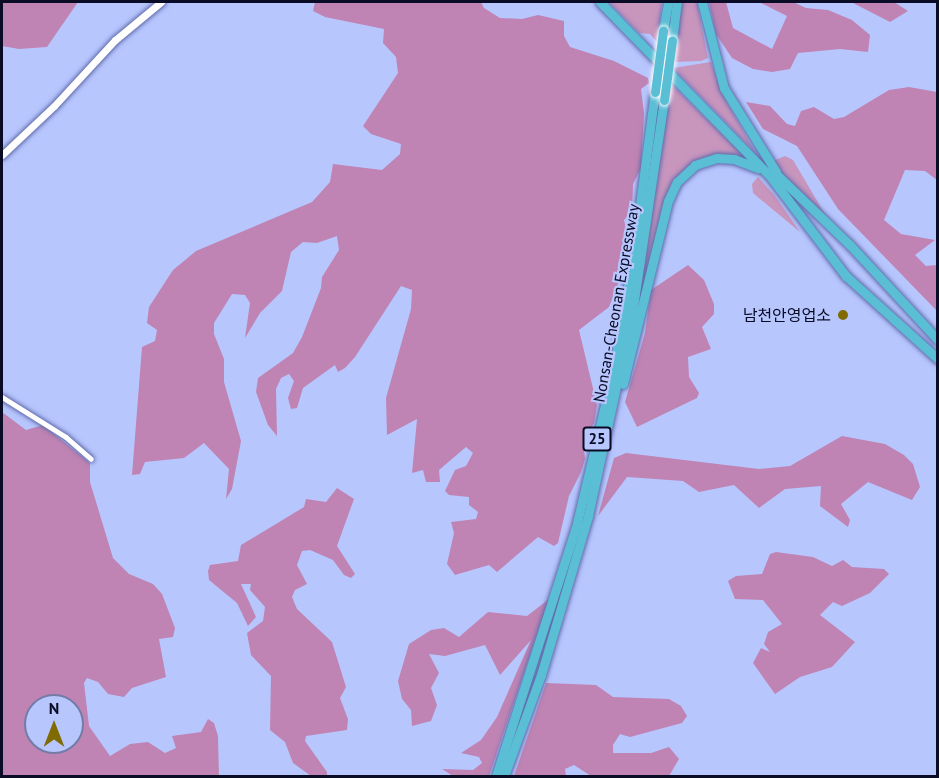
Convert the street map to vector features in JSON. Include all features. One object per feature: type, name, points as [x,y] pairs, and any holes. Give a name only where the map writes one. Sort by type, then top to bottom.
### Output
[{"type":"highway","points":[[600,2],[770,176],[846,276],[938,359]]},
{"type":"highway","points":[[607,2],[874,270],[938,340]]},
{"type":"highway","name":"Nonsan-Cheonan Expressway","points":[[496,777],[577,523],[613,371],[632,269],[668,2]]},
{"type":"highway","name":"Nonsan-Cheonan Expressway","points":[[504,777],[541,675],[604,447],[633,307],[677,2]]},
{"type":"highway","points":[[702,2],[724,88],[748,132],[785,183]]},
{"type":"highway","points":[[604,447],[633,349],[668,201],[677,182],[694,165],[717,158],[743,161],[770,176]]},
{"type":"street","points":[[2,155],[54,106],[115,40],[161,2]]},
{"type":"street","points":[[2,397],[66,437],[91,459]]},
{"type":"shaded area","points":[[2,2],[78,2],[47,47],[19,49],[2,46]]},
{"type":"shaded area","points":[[315,2],[481,2],[484,8],[500,18],[522,19],[538,15],[564,21],[564,36],[570,47],[614,61],[648,78],[649,83],[641,89],[644,113],[641,168],[633,184],[632,212],[624,220],[629,242],[627,261],[609,307],[579,330],[597,405],[594,423],[583,442],[585,459],[569,496],[558,543],[554,546],[538,537],[497,572],[489,565],[455,575],[447,564],[454,533],[451,522],[476,519],[478,512],[469,505],[469,497],[449,495],[445,491],[455,470],[466,466],[473,453],[466,447],[439,470],[440,482],[426,482],[423,470],[412,473],[417,419],[387,435],[386,398],[411,309],[412,290],[401,286],[355,357],[345,368],[338,372],[335,365],[303,388],[297,408],[291,409],[288,398],[294,381],[289,374],[281,378],[276,389],[277,436],[268,425],[256,392],[258,378],[293,353],[302,337],[321,288],[322,277],[339,250],[337,236],[317,243],[303,242],[291,252],[282,291],[260,313],[245,338],[250,303],[245,295],[232,294],[214,323],[214,334],[224,359],[224,382],[241,441],[232,489],[226,499],[229,469],[204,443],[184,458],[145,462],[140,474],[132,475],[142,347],[155,341],[157,330],[147,323],[149,307],[173,270],[196,251],[312,202],[330,182],[333,164],[382,170],[400,154],[401,144],[371,134],[363,126],[398,73],[396,57],[383,43],[384,29],[325,17],[313,11]]},
{"type":"shaded area","points":[[609,2],[662,2],[657,42],[650,34],[639,33]]},
{"type":"shaded area","points":[[682,2],[697,2],[708,58],[701,61],[674,62]]},
{"type":"shaded area","points":[[709,2],[726,2],[733,28],[772,49],[787,16],[759,2],[793,2],[806,8],[828,10],[852,20],[870,35],[868,52],[840,49],[798,53],[790,69],[772,72],[753,69],[732,58],[716,34]]},
{"type":"shaded area","points":[[851,2],[894,2],[908,11],[890,22]]},
{"type":"shaded area","points":[[711,62],[722,94],[756,153],[673,68]]},
{"type":"shaded area","points":[[671,84],[749,161],[723,155],[676,178],[637,318]]},
{"type":"shaded area","points":[[909,87],[937,92],[937,180],[925,171],[905,170],[884,220],[901,234],[935,240],[915,255],[926,266],[937,265],[937,311],[838,209],[797,146],[763,129],[746,102],[770,106],[787,124],[795,126],[801,111],[814,107],[834,119],[844,117],[889,90]]},
{"type":"shaded area","points":[[785,156],[793,160],[826,216],[778,170],[773,161]]},
{"type":"shaded area","points":[[758,177],[775,196],[800,232],[753,193],[752,184]]},
{"type":"shaded area","points":[[688,265],[704,280],[714,304],[714,314],[702,327],[711,349],[688,357],[689,377],[699,393],[697,398],[637,427],[625,402],[645,333],[651,290]]},
{"type":"shaded area","points":[[2,412],[26,430],[43,425],[90,463],[90,482],[113,558],[129,574],[153,584],[162,594],[175,628],[173,637],[159,639],[166,677],[132,688],[124,697],[108,694],[98,682],[87,678],[84,683],[89,726],[110,756],[130,744],[148,742],[165,753],[176,748],[172,736],[201,732],[208,719],[214,723],[218,736],[219,776],[2,776]]},
{"type":"shaded area","points":[[842,436],[885,444],[904,455],[913,464],[920,487],[912,500],[868,482],[841,504],[850,520],[848,527],[820,506],[821,486],[785,489],[759,508],[734,485],[699,492],[683,481],[627,477],[598,516],[614,458],[626,453],[759,469],[790,466]]},
{"type":"shaded area","points":[[337,488],[354,499],[337,546],[355,574],[351,578],[344,575],[333,560],[310,550],[302,551],[297,565],[307,584],[295,590],[292,597],[297,609],[332,642],[346,687],[340,698],[348,719],[347,730],[306,736],[305,741],[327,772],[327,776],[311,776],[293,763],[285,742],[270,730],[271,676],[251,655],[247,633],[263,621],[265,607],[250,590],[251,584],[241,584],[256,617],[248,626],[237,603],[209,580],[208,571],[210,565],[238,561],[241,545],[304,507],[306,499],[326,502]]},
{"type":"shaded area","points":[[776,552],[813,557],[832,566],[843,560],[852,567],[884,569],[889,574],[870,593],[842,606],[833,602],[820,615],[855,642],[832,667],[800,677],[775,694],[753,663],[761,648],[770,652],[764,644],[768,632],[782,624],[763,600],[735,599],[728,581],[736,576],[762,574],[770,554]]},
{"type":"shaded area","points":[[549,599],[489,776],[453,776],[442,769],[473,770],[482,763],[479,757],[461,753],[481,740],[497,717],[531,640],[500,675],[485,645],[445,656],[429,654],[439,673],[431,688],[437,705],[431,721],[412,726],[411,710],[402,699],[398,681],[409,644],[431,630],[444,628],[459,637],[488,612],[527,616]]},
{"type":"shaded area","points":[[546,683],[596,685],[613,697],[669,699],[681,706],[687,716],[682,723],[630,737],[620,734],[613,745],[613,753],[651,753],[669,747],[679,759],[669,776],[591,776],[574,765],[565,769],[566,776],[514,776]]},
{"type":"place","name":"남천안영업소","points":[[843,315]]}]
